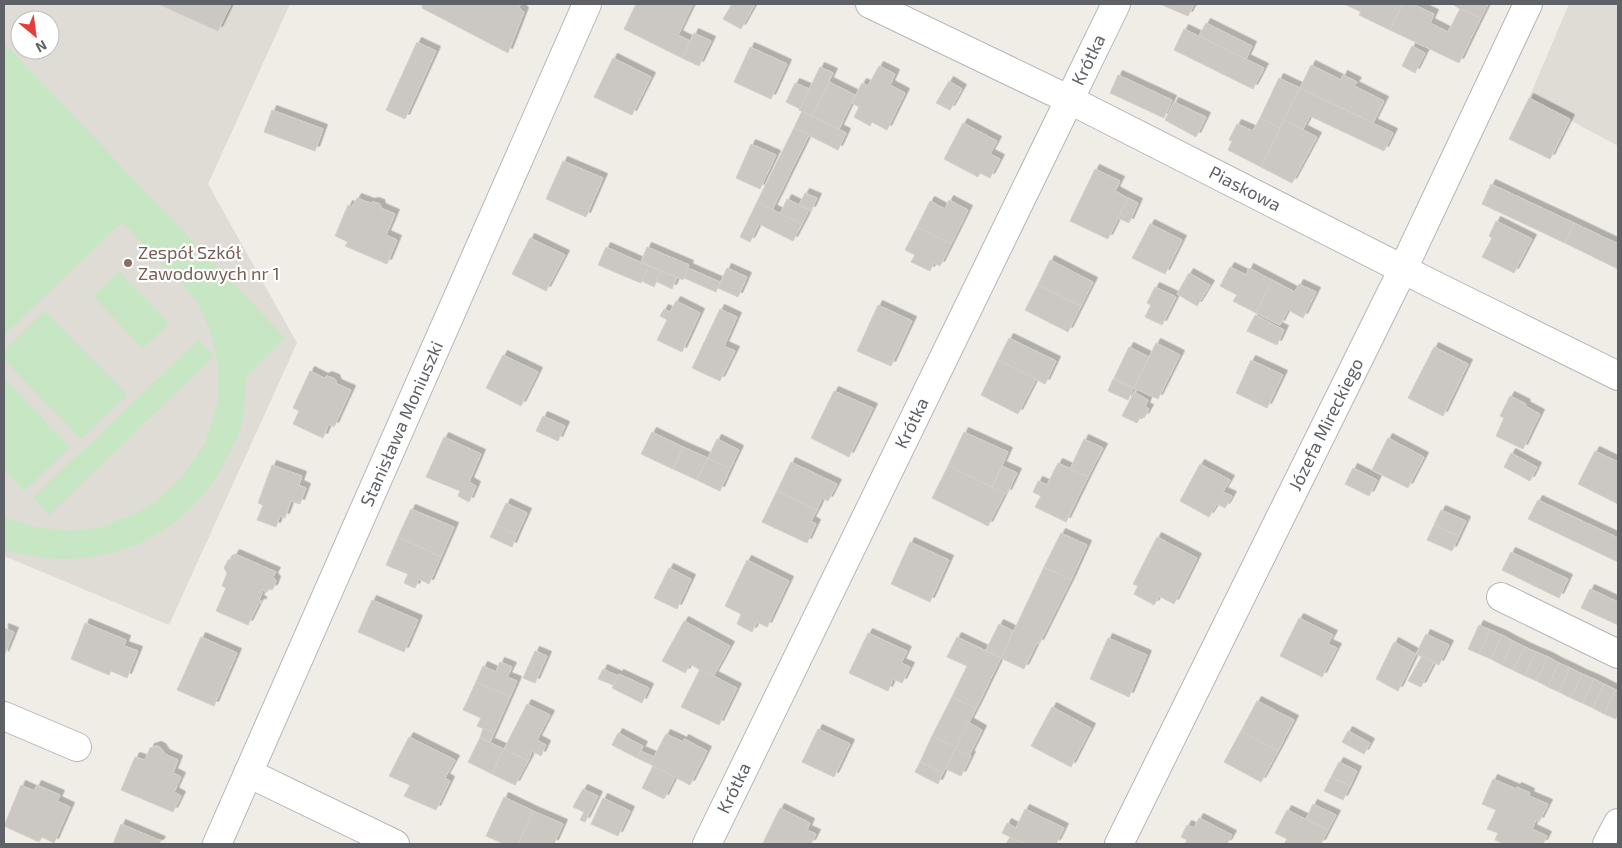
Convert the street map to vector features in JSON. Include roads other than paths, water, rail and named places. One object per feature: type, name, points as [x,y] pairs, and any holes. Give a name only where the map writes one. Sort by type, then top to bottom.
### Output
[{"type":"street","name":"Stanisława Moniuszki","points":[[216,844],[587,4]]},
{"type":"street","name":"Piaskowa","points":[[870,4],[1068,99],[1403,270],[1618,376]]},
{"type":"street","name":"Krótka","points":[[707,844],[1068,99],[1116,4]]},
{"type":"street","name":"Józefa Mireckiego","points":[[1119,844],[1403,270],[1528,4]]},
{"type":"street","points":[[1500,597],[1618,654]]},
{"type":"street","points":[[4,716],[77,747]]},
{"type":"street","points":[[248,773],[395,844]]},
{"type":"street","points":[[1607,844],[1618,823]]},
{"type":"place","name":"Zespół Szkół Zawodowych nr 1","points":[[128,263]]}]
